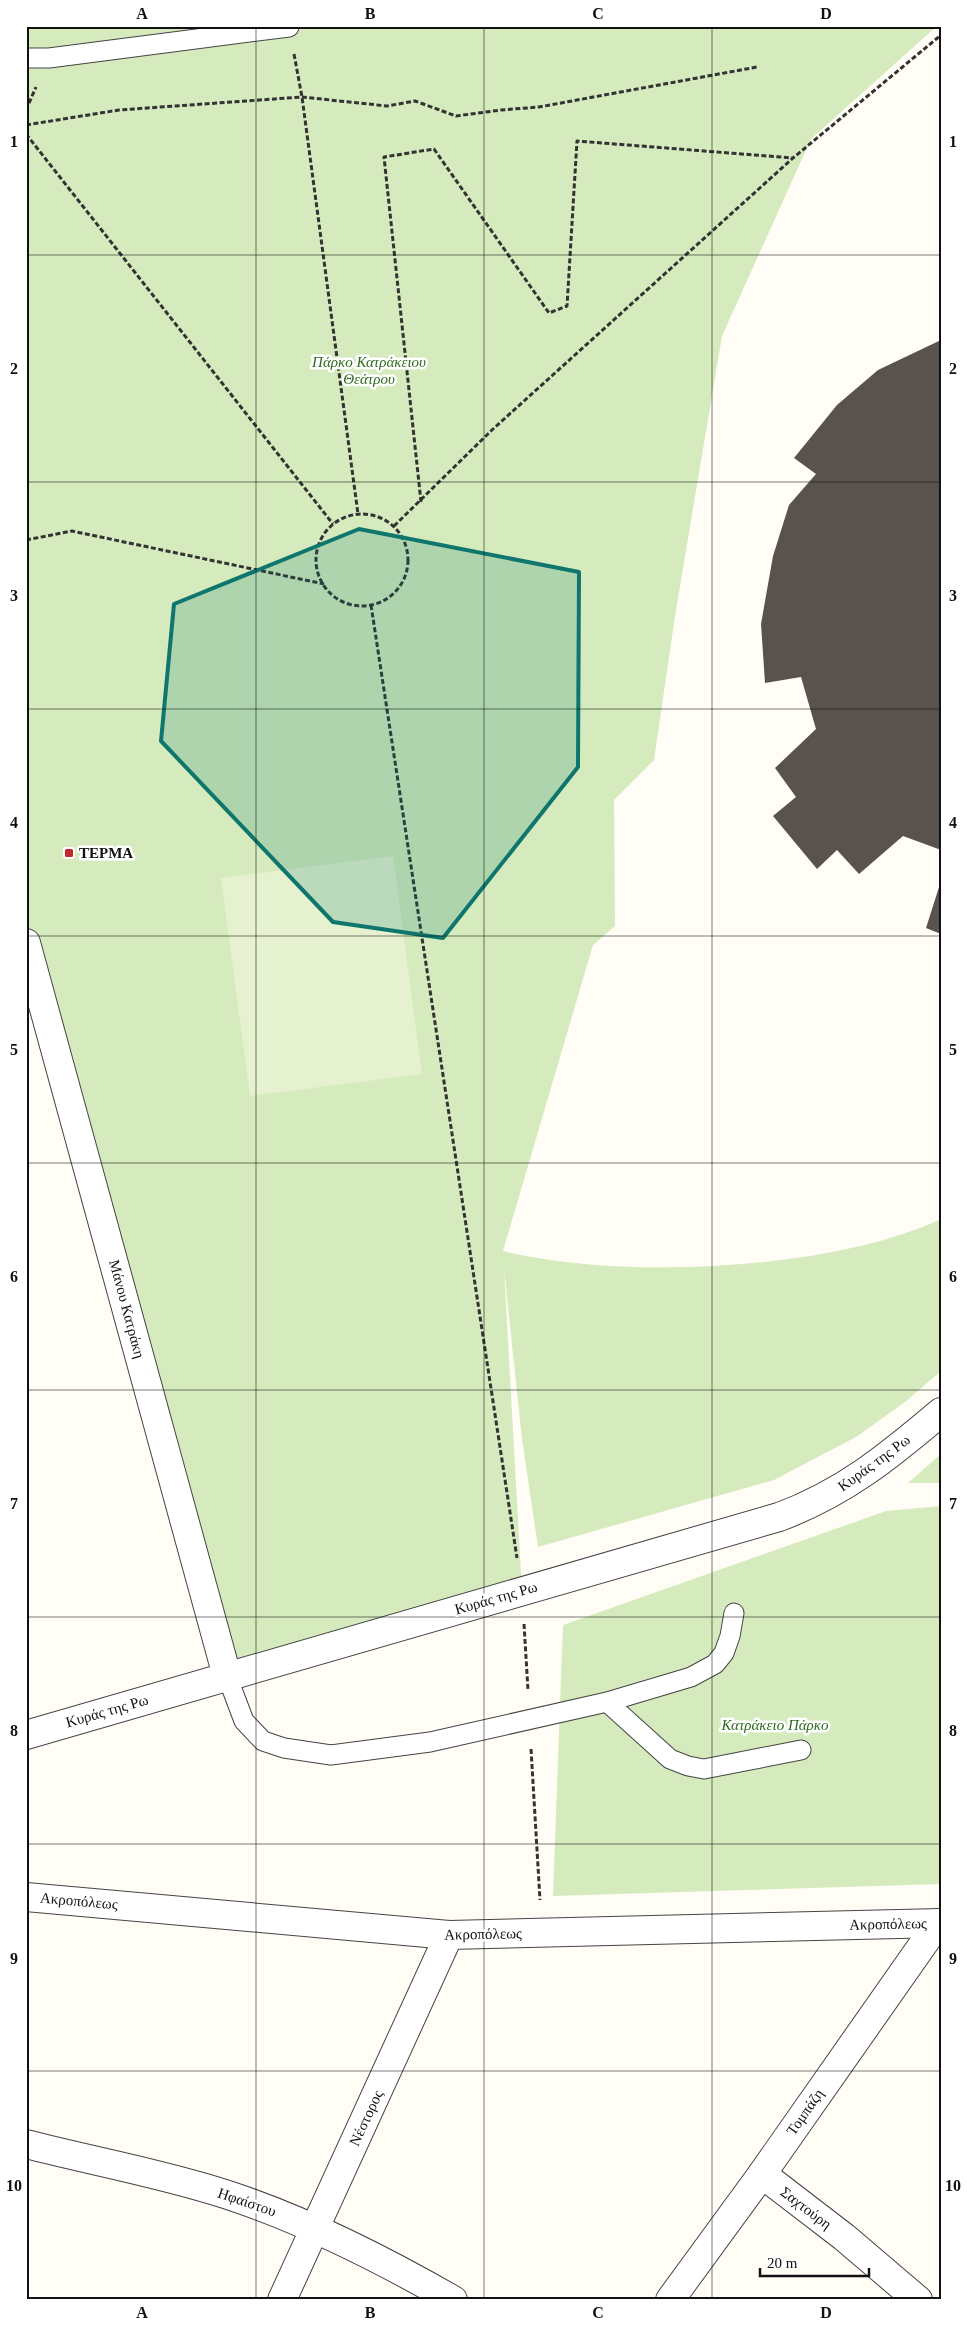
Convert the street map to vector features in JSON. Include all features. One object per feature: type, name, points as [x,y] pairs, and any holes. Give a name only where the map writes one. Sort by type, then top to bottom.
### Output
[{"type":"street","name":"Μάνου Κατράκη","points":[[26,943],[227,1676]]},
{"type":"street","name":"Κυράς της Ρω","points":[[26,1735],[746,1527],[804,1507],[830,1495],[870,1469],[941,1412]]},
{"type":"street","name":"Ακροπόλεως","points":[[26,1897],[449,1935],[939,1923]]},
{"type":"street","name":"Τομπάζη","points":[[670,2300],[762,2174],[939,1923]]},
{"type":"street","name":"Νέστορος","points":[[282,2300],[449,1935]]},
{"type":"street","name":"Ηφαίστου","points":[[26,2144],[150,2173],[225,2194],[316,2227],[452,2300]]},
{"type":"street","name":"Σαχτούρη","points":[[762,2174],[844,2236],[918,2300]]},
{"type":"lane","points":[[26,58],[49,58],[289,28]]},
{"type":"lane","points":[[227,1676],[244,1721],[263,1741],[284,1748],[332,1755],[430,1742],[606,1702],[691,1677],[714,1664],[724,1652],[730,1636],[734,1613]]},
{"type":"lane","points":[[606,1702],[670,1760],[688,1766],[704,1769],[801,1750]]},
{"type":"path","points":[[289,28],[302,97],[358,514]]},
{"type":"path","points":[[394,526],[493,429],[794,158],[941,35]]},
{"type":"path","points":[[26,125],[118,110],[302,97],[387,106],[415,101],[456,116],[501,110],[539,108],[757,67]]},
{"type":"path","points":[[26,134],[333,524]]},
{"type":"path","points":[[420,502],[384,157],[434,149],[549,313],[567,306],[577,141],[794,158]]},
{"type":"path","points":[[358,514],[380,518],[394,526],[402,536],[407,550],[408,565],[404,579],[396,591],[385,600],[371,605],[356,605],[341,601],[324,584],[317,563],[318,547],[325,533],[333,524],[358,514]]},
{"type":"path","points":[[26,540],[72,531],[324,584]]},
{"type":"path","points":[[371,605],[522,1591],[542,1933]]},
{"type":"highlighted area","points":[[359,529],[579,572],[578,767],[443,938],[333,922],[161,741],[174,604]]},
{"type":"green space","name":"Πάρκο Κατράκειου Θεάτρου","points":[[26,26],[937,26],[811,139],[722,336],[675,616],[654,760],[614,800],[615,926],[593,945],[503,1251],[551,1260],[606,1266],[725,1265],[785,1260],[842,1250],[895,1236],[941,1219],[941,1371],[905,1402],[856,1437],[774,1480],[538,1547],[522,1439],[504,1269],[522,1591],[227,1676],[26,918]]},
{"type":"green space","points":[[393,856],[422,1074],[250,1096],[221,878]]},
{"type":"green space","points":[[941,1454],[941,1483],[908,1483]]},
{"type":"green space","name":"Κατράκειο Πάρκο","points":[[941,1506],[941,1884],[553,1896],[563,1625],[886,1511]]},
{"type":"building","points":[[941,340],[941,850],[903,836],[859,874],[837,850],[817,869],[773,816],[796,797],[775,768],[816,729],[801,677],[765,683],[761,624],[773,556],[789,505],[816,474],[794,458],[837,405],[878,370]]},
{"type":"building","points":[[941,884],[941,934],[926,928]]},
{"type":"place","name":"ΤΕΡΜΑ","points":[[69,853]]}]
